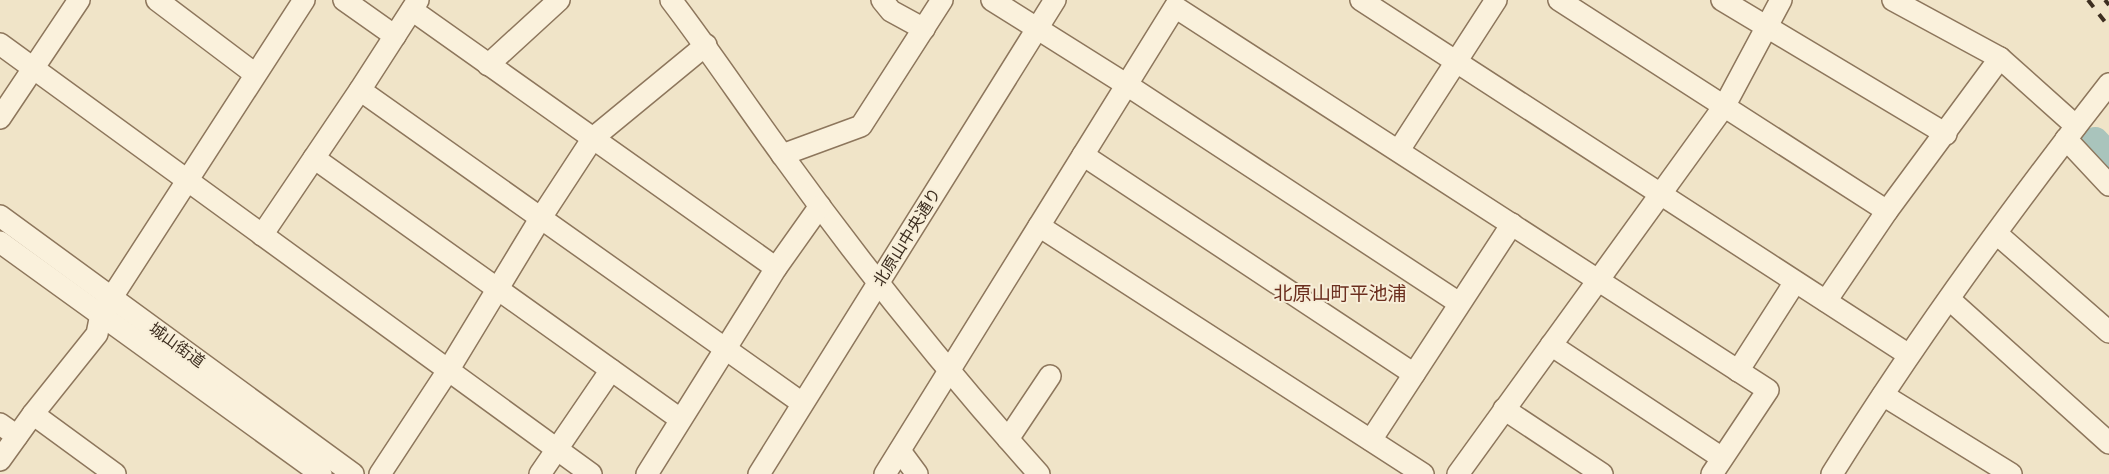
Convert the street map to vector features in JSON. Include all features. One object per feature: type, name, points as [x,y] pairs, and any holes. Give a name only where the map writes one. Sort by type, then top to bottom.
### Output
[{"type":"street","points":[[0,118],[79,0]]},
{"type":"street","points":[[157,0],[255,74]]},
{"type":"street","points":[[0,460],[8,430],[32,414],[97,334],[106,306],[304,0]]},
{"type":"street","points":[[344,0],[395,36]]},
{"type":"street","points":[[488,65],[559,0]]},
{"type":"street","points":[[670,0],[706,46],[782,155],[878,282],[949,371],[1039,474]]},
{"type":"street","points":[[882,0],[891,11],[924,29]]},
{"type":"street","points":[[782,155],[862,126],[942,0]]},
{"type":"street","points":[[992,0],[1127,85],[1459,303]]},
{"type":"street","name":"北原山中央通り","points":[[759,474],[1055,0]]},
{"type":"street","points":[[1361,0],[1909,355]]},
{"type":"street","points":[[1399,150],[1496,0]]},
{"type":"street","points":[[1559,0],[1725,105],[1887,211]]},
{"type":"street","points":[[1722,0],[1946,134]]},
{"type":"street","points":[[1458,474],[1725,105],[1765,26],[1781,0]]},
{"type":"street","points":[[1893,0],[2000,58],[2071,133],[2109,185]]},
{"type":"street","points":[[262,235],[415,5],[488,65],[776,268]]},
{"type":"street","points":[[886,474],[1175,7],[1768,390],[1717,466],[1551,345]]},
{"type":"street","points":[[0,44],[591,474]]},
{"type":"street","points":[[380,474],[449,369],[540,219],[593,138],[706,46]]},
{"type":"street","points":[[1826,301],[1887,211],[1946,134],[2000,58]]},
{"type":"street","points":[[1835,473],[1909,355],[2109,84]]},
{"type":"street","points":[[360,90],[802,403]]},
{"type":"street","points":[[1083,155],[1414,374]]},
{"type":"street","points":[[314,158],[680,419]]},
{"type":"street","points":[[646,474],[776,268],[820,206]]},
{"type":"street","name":"城山街道","points":[[0,216],[106,306],[321,474]]},
{"type":"street","points":[[1371,440],[1512,224]]},
{"type":"street","points":[[1039,226],[1215,342],[1422,474]]},
{"type":"street","points":[[1997,234],[2109,332]]},
{"type":"street","name":"城山街道","points":[[0,242],[106,306],[353,474]]},
{"type":"street","points":[[1738,371],[1795,282]]},
{"type":"street","points":[[1949,299],[2109,443]]},
{"type":"street","points":[[540,474],[611,370]]},
{"type":"street","points":[[1008,439],[1050,376]]},
{"type":"street","points":[[1883,396],[2011,474]]},
{"type":"street","points":[[1504,409],[1602,474]]},
{"type":"street","points":[[32,414],[115,474]]},
{"type":"street","points":[[900,451],[917,474]]},
{"type":"waterway","points":[[2095,141],[2109,156]]},
{"type":"railway","points":[[2088,0],[2109,27]]},
{"type":"railway","points":[[2105,0],[2109,5]]},
{"type":"district","name":"北原山町平池浦","points":[[1340,293]]}]
